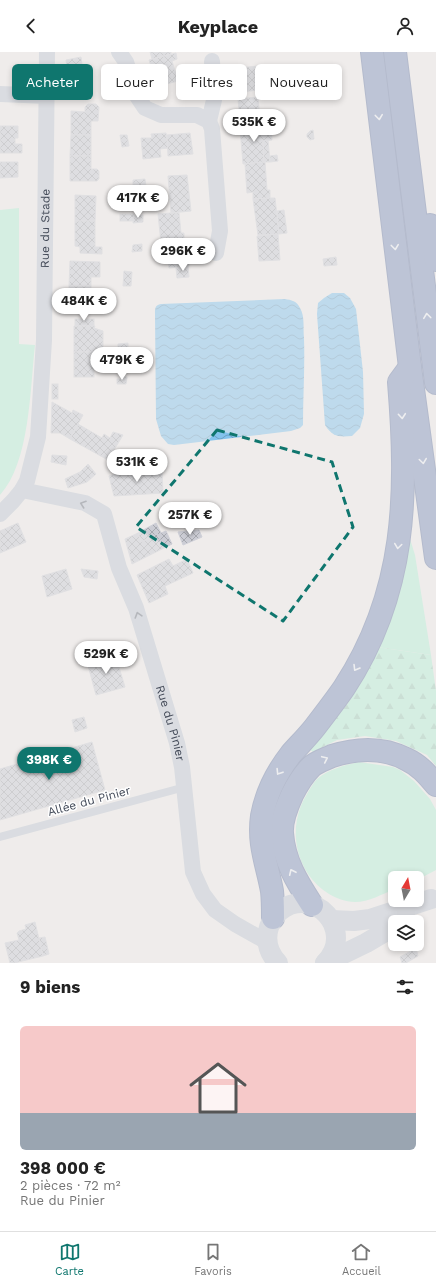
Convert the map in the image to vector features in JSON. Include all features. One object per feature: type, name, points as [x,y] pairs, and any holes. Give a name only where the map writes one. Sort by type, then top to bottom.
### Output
[{"type":"highway","points":[[372,52],[410,367],[436,558]]},
{"type":"highway","points":[[395,52],[436,382]]},
{"type":"highway","points":[[404,130],[418,138],[436,260]]},
{"type":"highway","points":[[273,918],[272,891],[260,842],[262,816],[276,776],[344,688],[370,642],[386,600],[398,547],[403,495],[403,426],[399,382],[410,367]]},
{"type":"highway","points":[[312,905],[295,879],[287,862],[282,832],[288,804],[296,788],[312,766],[326,758],[346,752],[367,749],[385,752],[406,759],[424,770],[436,785]]},
{"type":"street","name":"Rue du Stade","points":[[47,52],[47,64]]},
{"type":"street","points":[[119,52],[126,62],[137,96],[145,108],[161,116],[197,115],[209,121]]},
{"type":"street","points":[[212,61],[214,100],[209,121],[212,129],[220,231],[216,253]]},
{"type":"street","points":[[0,94],[12,95]]},
{"type":"street","name":"Rue du Stade","points":[[0,514],[22,490],[27,481],[38,437],[43,374],[47,100]]},
{"type":"street","name":"Rue du Pinier","points":[[22,490],[85,503],[104,514],[119,568],[136,608],[182,767],[193,872],[203,894],[215,910],[235,924],[274,957]]},
{"type":"street","points":[[332,920],[354,921],[370,919],[433,898]]},
{"type":"street","points":[[410,915],[433,898]]},
{"type":"street","points":[[274,957],[268,929],[273,918],[281,910],[291,905],[301,903],[312,905],[325,913],[332,920],[336,931],[336,943],[332,954],[325,963]]},
{"type":"street","points":[[325,963],[366,943],[388,930]]},
{"type":"lane","name":"Allée du Pinier","points":[[0,837],[185,788]]},
{"type":"highlighted area","points":[[217,430],[332,462],[353,527],[283,621],[136,527]]},
{"type":"green space","points":[[19,208],[19,344],[35,345],[30,403],[23,445],[10,481],[0,495],[0,210]]},
{"type":"green space","points":[[407,529],[415,555],[431,655],[377,647]]},
{"type":"green space","points":[[377,647],[431,655],[436,691],[436,766],[427,755],[396,741],[365,736],[337,740],[313,752],[310,750],[348,703]]},
{"type":"green space","points":[[359,762],[393,767],[400,770],[414,781],[430,799],[436,810],[436,870],[424,876],[424,871],[388,871],[388,892],[360,902],[344,901],[329,894],[317,885],[308,874],[297,848],[297,821],[307,794],[316,781],[332,770]]},
{"type":"water","points":[[332,293],[344,293],[350,298],[356,309],[363,372],[364,414],[360,428],[352,436],[333,434],[325,425],[317,314],[318,303]]},
{"type":"water","points":[[285,299],[296,302],[302,311],[303,318],[303,425],[300,428],[291,431],[174,445],[168,444],[161,436],[156,419],[156,306],[159,304]]},
{"type":"building","points":[[150,52],[171,52],[171,54],[152,59]]},
{"type":"building","points":[[176,53],[177,59],[172,61],[176,74],[176,82],[168,84],[168,64],[150,64],[149,60]]},
{"type":"building","points":[[81,57],[82,64],[67,64],[66,60]]},
{"type":"building","points":[[255,66],[255,90],[247,91],[247,67]]},
{"type":"building","points":[[255,97],[255,100],[258,100],[260,120],[240,121],[238,100],[247,100],[247,98]]},
{"type":"building","points":[[88,104],[96,104],[99,107],[98,121],[91,121],[91,135],[71,135],[71,111],[85,112],[85,107]]},
{"type":"building","points":[[271,125],[272,140],[263,141],[264,162],[243,164],[240,128]]},
{"type":"building","points":[[0,126],[18,126],[18,138],[15,138],[15,144],[22,144],[22,153],[0,153]]},
{"type":"building","points":[[313,130],[314,139],[310,140],[307,137],[307,134]]},
{"type":"building","points":[[166,133],[168,148],[160,149],[161,157],[143,159],[141,138],[152,138],[151,134]]},
{"type":"building","points":[[190,133],[193,154],[168,156],[167,135]]},
{"type":"building","points":[[71,135],[91,135],[91,156],[70,156]]},
{"type":"building","points":[[120,135],[127,135],[129,146],[122,147]]},
{"type":"building","points":[[268,140],[270,162],[264,162],[263,141]]},
{"type":"building","points":[[277,155],[278,161],[270,162],[270,156]]},
{"type":"building","points":[[70,156],[91,156],[91,169],[97,169],[99,171],[99,179],[97,181],[70,181]]},
{"type":"building","points":[[0,162],[18,162],[18,177],[0,178]]},
{"type":"building","points":[[265,162],[267,190],[270,190],[270,198],[253,199],[253,192],[247,193],[245,164]]},
{"type":"building","points":[[187,175],[191,211],[171,213],[168,176]]},
{"type":"building","points":[[145,179],[146,186],[133,187],[133,180]]},
{"type":"building","points":[[75,195],[96,196],[95,221],[75,221]]},
{"type":"building","points":[[275,198],[279,234],[258,235],[253,199]]},
{"type":"building","points":[[284,210],[287,233],[279,234],[277,211]]},
{"type":"building","points":[[179,213],[181,233],[184,233],[184,241],[161,243],[158,214]]},
{"type":"building","points":[[120,214],[134,214],[134,221],[120,221]]},
{"type":"building","points":[[143,215],[143,222],[133,223],[134,216]]},
{"type":"building","points":[[75,221],[95,221],[95,247],[102,247],[102,254],[80,253],[80,247],[75,246]]},
{"type":"building","points":[[278,234],[280,260],[259,261],[257,236]]},
{"type":"building","points":[[187,241],[189,266],[169,268],[166,242]]},
{"type":"building","points":[[142,244],[142,251],[132,252],[133,245]]},
{"type":"building","points":[[336,257],[337,265],[324,266],[323,259]]},
{"type":"building","points":[[70,261],[100,262],[100,277],[91,277],[91,286],[69,286]]},
{"type":"building","points":[[188,266],[189,277],[177,278],[176,268]]},
{"type":"building","points":[[124,271],[132,272],[131,286],[123,286]]},
{"type":"building","points":[[69,286],[91,286],[90,312],[69,312]]},
{"type":"building","points":[[75,319],[94,319],[94,326],[75,326]]},
{"type":"building","points":[[74,326],[95,326],[94,328],[103,331],[103,352],[74,352]]},
{"type":"building","points":[[128,343],[128,352],[118,352],[118,344]]},
{"type":"building","points":[[74,352],[94,352],[94,377],[74,377]]},
{"type":"building","points":[[121,376],[127,377],[126,384],[117,384],[117,379],[121,379]]},
{"type":"building","points":[[52,384],[58,384],[58,399],[52,399]]},
{"type":"building","points":[[52,402],[72,413],[73,410],[83,415],[70,439],[60,433],[51,433]]},
{"type":"building","points":[[78,424],[102,438],[104,434],[110,438],[113,432],[123,435],[108,460],[70,439]]},
{"type":"building","points":[[52,455],[67,456],[66,465],[51,462]]},
{"type":"building","points":[[88,464],[96,474],[87,482],[68,488],[65,479],[80,472]]},
{"type":"building","points":[[162,471],[163,493],[114,496],[109,476],[118,473]]},
{"type":"building","points":[[18,523],[26,542],[0,553],[0,531]]},
{"type":"building","points":[[156,523],[161,533],[166,531],[172,544],[164,548],[157,534],[141,542],[138,533]]},
{"type":"building","points":[[199,530],[202,537],[183,545],[178,532]]},
{"type":"building","points":[[138,533],[141,542],[157,534],[164,548],[132,564],[125,539]]},
{"type":"building","points":[[169,559],[173,566],[187,559],[193,573],[165,586],[168,594],[149,603],[137,575]]},
{"type":"building","points":[[66,569],[72,589],[47,597],[42,576]]},
{"type":"building","points":[[81,569],[98,571],[97,579],[84,577]]},
{"type":"building","points":[[115,654],[125,687],[96,695],[87,662]]},
{"type":"building","points":[[84,717],[87,728],[75,732],[72,720]]},
{"type":"building","points":[[92,742],[105,790],[0,820],[0,769]]},
{"type":"building","points":[[35,922],[43,956],[10,963],[5,943],[19,940],[17,933],[26,929],[25,925]]},
{"type":"building","points":[[45,937],[49,954],[43,956],[39,938]]},
{"type":"building","points":[[411,951],[417,951],[418,956],[406,963],[402,963],[400,957]]}]
